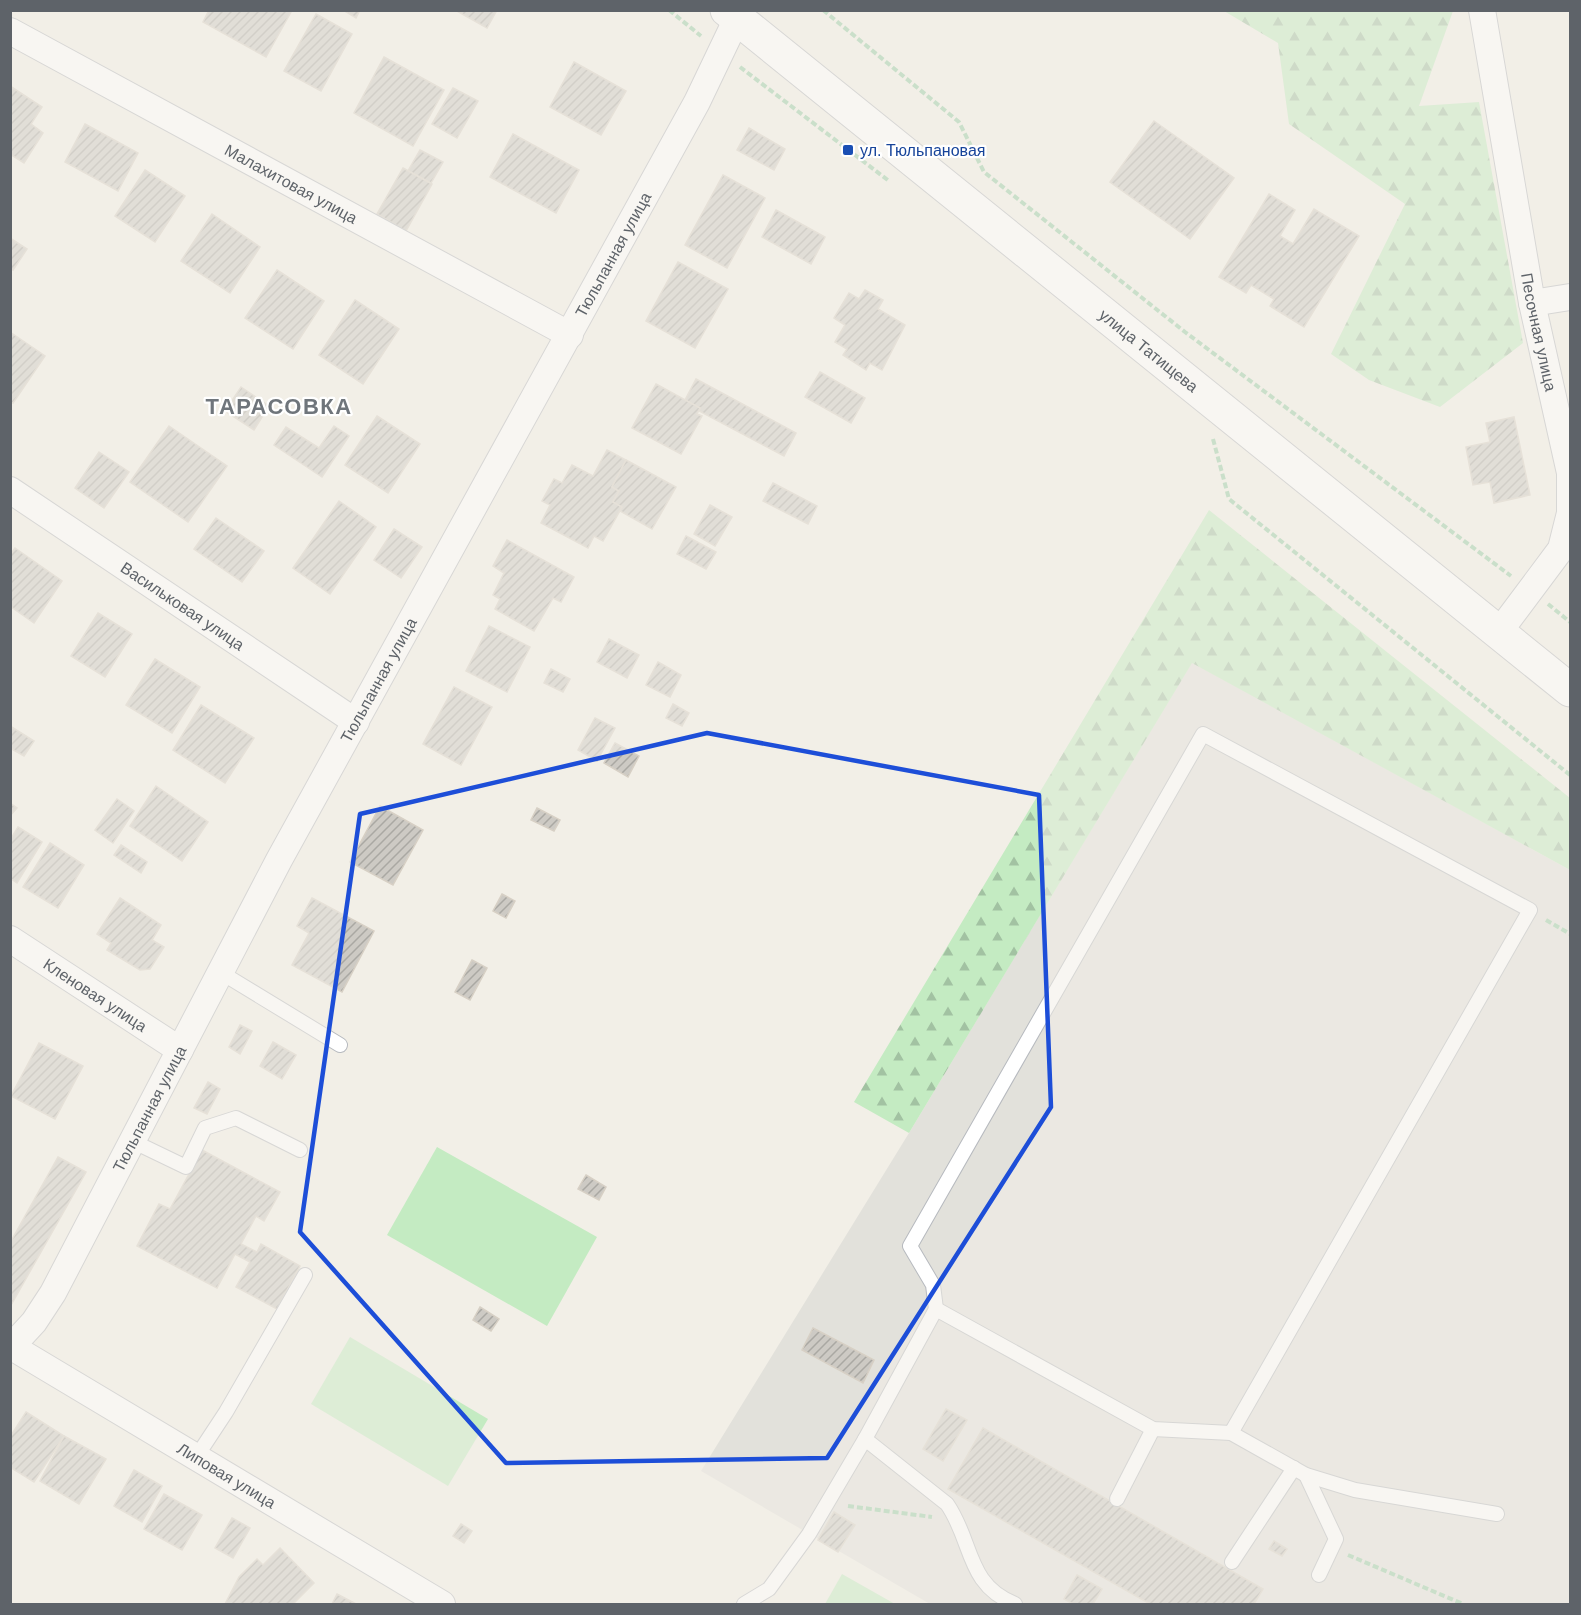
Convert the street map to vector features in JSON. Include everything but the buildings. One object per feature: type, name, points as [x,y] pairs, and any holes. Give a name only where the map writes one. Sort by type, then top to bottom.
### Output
[{"type":"street","name":"Песочная улица","points":[[1482,10],[1532,303],[1570,473],[1570,513],[1561,549],[1499,632]]},
{"type":"street","name":"Тюльпанная улица","points":[[11,1348],[34,1322],[53,1293],[220,972],[722,54],[735,13]]},
{"type":"street","name":"улица Татищева","points":[[735,13],[1570,690]]},
{"type":"street","name":"Малахитовая улица","points":[[10,31],[570,335]]},
{"type":"street","points":[[1532,303],[1570,297]]},
{"type":"street","name":"Васильковая улица","points":[[10,490],[356,722]]},
{"type":"street","name":"Кленовая улица","points":[[10,939],[180,1050]]},
{"type":"street","name":"Липовая улица","points":[[11,1348],[197,1456],[442,1605]]},
{"type":"lane","points":[[744,1605],[770,1589],[826,1506],[936,1309],[933,1285],[910,1246],[1203,734],[1530,910],[1231,1433]]},
{"type":"lane","points":[[220,972],[340,1045]]},
{"type":"lane","points":[[132,1141],[186,1167],[206,1128],[236,1118],[300,1150]]},
{"type":"lane","points":[[197,1456],[226,1412],[305,1275]]},
{"type":"lane","points":[[936,1309],[1153,1429],[1231,1433],[1300,1472],[1355,1490],[1497,1514]]},
{"type":"lane","points":[[1117,1499],[1153,1429]]},
{"type":"lane","points":[[865,1439],[947,1504],[956,1520],[973,1565],[988,1590],[1015,1605]]},
{"type":"lane","points":[[1300,1472],[1336,1539],[1319,1575]]},
{"type":"lane","points":[[1232,1562],[1300,1472]]},
{"type":"path","points":[[669,10],[722,54],[893,184]]},
{"type":"path","points":[[823,10],[959,122],[984,172],[1185,332],[1570,622]]},
{"type":"path","points":[[1213,436],[1229,499],[1570,775]]},
{"type":"path","points":[[1530,910],[1570,934]]},
{"type":"path","points":[[826,1506],[866,1506],[956,1520]]},
{"type":"path","points":[[1332,1548],[1463,1605]]},
{"type":"highlighted area","points":[[707,733],[1039,795],[1051,1107],[827,1458],[506,1463],[300,1232],[360,814]]},
{"type":"shaded area","points":[[1192,662],[1570,870],[1570,1604],[930,1604],[701,1471],[909,1133]]},
{"type":"green space","points":[[1224,11],[1453,11],[1419,106],[1479,102],[1523,343],[1440,407],[1369,380],[1331,354],[1405,204],[1289,124],[1278,43]]},
{"type":"green space","points":[[1209,510],[1570,798],[1570,870],[1192,663],[909,1133],[854,1102]]},
{"type":"green space","points":[[437,1147],[597,1237],[547,1326],[387,1235]]},
{"type":"green space","points":[[350,1337],[488,1419],[448,1486],[311,1404]]},
{"type":"green space","points":[[842,1574],[895,1604],[825,1604]]},
{"type":"place","name":"ул. Тюльпановая","points":[[848,150]]},
{"type":"district","name":"ТАРАСОВКА","points":[[279,406]]}]
